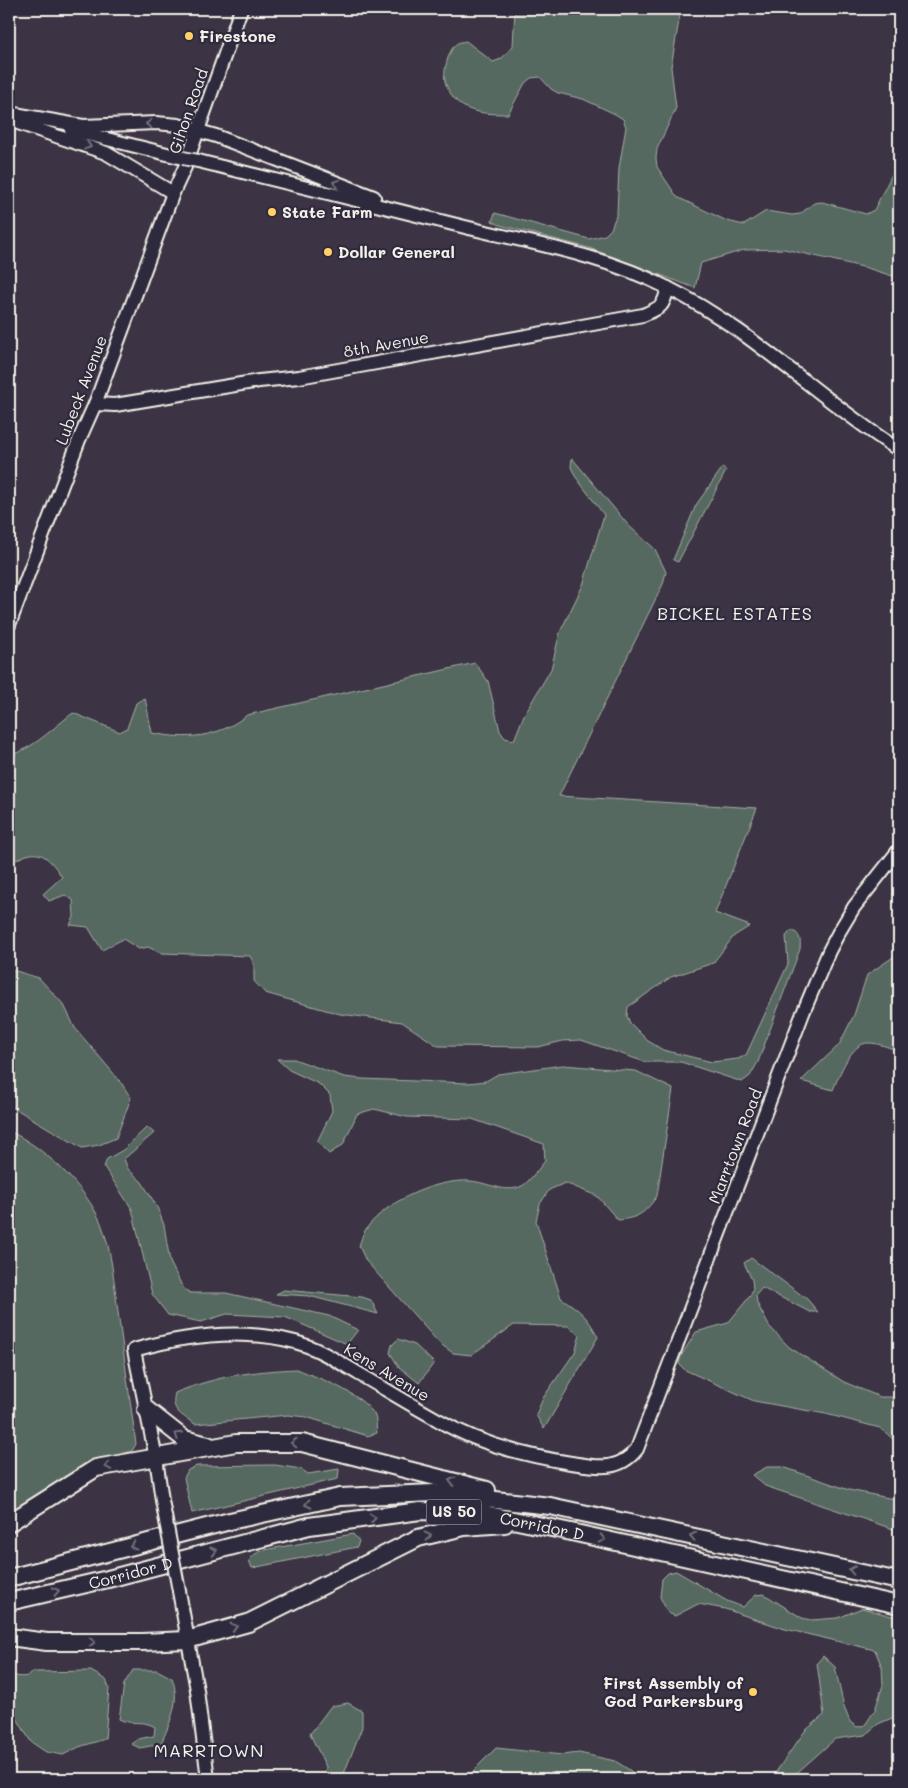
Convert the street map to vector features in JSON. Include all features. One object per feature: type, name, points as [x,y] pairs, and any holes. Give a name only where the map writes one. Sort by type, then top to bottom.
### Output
[{"type":"highway","points":[[146,1409],[184,1439],[196,1444],[218,1446]]},
{"type":"highway","points":[[9,1523],[96,1468],[236,1443],[302,1443],[550,1506]]},
{"type":"highway","name":"Corridor D","points":[[9,1578],[230,1521],[340,1497],[434,1493],[550,1506],[899,1581]]},
{"type":"highway","name":"Corridor D","points":[[9,1602],[108,1579],[308,1526],[420,1511],[479,1513],[899,1605]]},
{"type":"highway","points":[[9,1638],[47,1642],[187,1640],[248,1623],[418,1538],[464,1528],[525,1523]]},
{"type":"street","name":"Gihon Road","points":[[184,162],[241,9]]},
{"type":"street","points":[[9,114],[83,126],[156,123],[178,125],[197,130],[388,202],[413,214]]},
{"type":"street","points":[[9,114],[184,162],[198,161],[597,260],[642,275],[701,305],[726,321],[842,410],[899,450]]},
{"type":"street","points":[[9,119],[106,153],[173,193]]},
{"type":"street","name":"Lubeck Avenue","points":[[9,624],[94,404],[184,162]]},
{"type":"street","name":"8th Avenue","points":[[94,404],[115,404],[259,381],[299,377],[644,315],[660,308],[665,300],[668,288]]},
{"type":"street","name":"Marrtown Road","points":[[621,1463],[630,1458],[637,1449],[803,1014],[829,951],[854,907],[899,850]]},
{"type":"street","name":"Kens Avenue","points":[[146,1409],[134,1350],[185,1338],[236,1333],[266,1335],[297,1342],[337,1361],[440,1422],[490,1443],[555,1460],[591,1466],[609,1466],[621,1463]]},
{"type":"street","points":[[146,1409],[197,1690],[208,1777]]},
{"type":"green space","points":[[515,9],[681,9],[671,67],[676,108],[657,149],[657,167],[677,197],[727,221],[744,225],[766,211],[792,215],[800,214],[814,203],[822,202],[866,214],[874,210],[899,160],[899,278],[867,268],[784,249],[744,250],[701,263],[695,288],[589,248],[500,225],[492,221],[495,213],[589,239],[605,235],[611,229],[617,213],[619,168],[626,127],[623,119],[583,99],[558,93],[551,89],[540,77],[531,78],[525,83],[508,114],[481,113],[466,108],[456,100],[448,89],[445,81],[445,68],[450,52],[455,45],[466,41],[493,62],[501,59],[513,46]]},
{"type":"green space","points":[[572,458],[629,526],[655,549],[666,572],[663,584],[559,796],[757,808],[715,913],[750,926],[734,936],[713,963],[671,977],[628,1007],[627,1016],[630,1023],[648,1041],[663,1050],[712,1062],[738,1059],[746,1055],[788,964],[786,936],[792,930],[797,933],[800,949],[758,1062],[750,1076],[742,1082],[681,1062],[645,1062],[581,1040],[563,1041],[538,1047],[438,1046],[402,1022],[340,1014],[265,993],[254,981],[254,964],[250,956],[161,953],[148,947],[139,949],[123,939],[102,950],[88,927],[70,925],[74,917],[73,900],[65,895],[49,901],[43,894],[62,877],[45,857],[39,854],[26,855],[9,864],[9,755],[26,749],[73,713],[120,732],[127,728],[136,703],[145,698],[152,733],[178,736],[202,735],[225,728],[247,715],[475,663],[488,681],[500,731],[505,738],[514,740],[524,715],[551,669],[560,632],[583,585],[604,515],[575,476],[571,467]]},
{"type":"green space","points":[[723,467],[726,471],[678,562],[673,560],[696,505]]},
{"type":"green space","points":[[899,953],[899,1051],[877,1044],[863,1044],[846,1061],[833,1090],[801,1081],[839,1045],[854,1015],[867,975]]},
{"type":"green space","points":[[9,969],[39,978],[64,1005],[75,1028],[120,1081],[131,1098],[116,1138],[99,1145],[82,1148],[9,1105]]},
{"type":"green space","points":[[277,1059],[294,1059],[344,1077],[468,1083],[486,1081],[498,1074],[563,1065],[636,1071],[673,1089],[657,1196],[645,1211],[631,1218],[618,1220],[597,1196],[565,1183],[549,1190],[540,1204],[536,1221],[561,1298],[583,1314],[598,1337],[544,1429],[536,1415],[543,1398],[575,1352],[580,1335],[568,1326],[514,1325],[471,1355],[453,1353],[439,1343],[366,1261],[359,1246],[365,1231],[386,1209],[427,1188],[457,1181],[470,1181],[509,1189],[522,1186],[545,1161],[544,1144],[472,1119],[407,1117],[374,1109],[357,1114],[343,1145],[329,1154],[317,1142],[332,1111],[330,1095],[319,1084],[289,1070]]},
{"type":"green space","points":[[147,1127],[154,1133],[124,1159],[128,1169],[142,1182],[157,1207],[164,1225],[170,1262],[183,1288],[190,1293],[226,1293],[329,1316],[358,1330],[347,1344],[285,1317],[227,1314],[201,1322],[168,1315],[152,1294],[132,1209],[104,1167],[107,1159],[123,1150]]},
{"type":"green space","points":[[9,1131],[36,1147],[75,1182],[94,1209],[101,1223],[112,1267],[136,1444],[132,1451],[82,1466],[9,1515]]},
{"type":"green space","points":[[751,1258],[807,1299],[818,1312],[810,1312],[762,1288],[756,1295],[757,1303],[769,1326],[789,1347],[844,1382],[880,1397],[899,1397],[899,1454],[893,1439],[880,1428],[826,1414],[754,1401],[685,1370],[679,1364],[681,1356],[696,1332],[728,1323],[750,1296],[753,1289],[752,1280],[744,1263]]},
{"type":"green space","points":[[284,1290],[362,1297],[371,1300],[378,1314],[309,1296],[276,1294]]},
{"type":"green space","points":[[398,1339],[415,1345],[434,1363],[419,1383],[399,1367],[390,1353],[392,1345]]},
{"type":"green space","points":[[297,1369],[339,1387],[359,1399],[374,1414],[377,1433],[368,1436],[306,1417],[288,1415],[195,1424],[178,1412],[174,1404],[175,1393],[205,1382],[250,1373]]},
{"type":"green space","points":[[275,1465],[301,1469],[308,1474],[339,1469],[338,1479],[192,1513],[184,1478],[188,1470],[197,1466]]},
{"type":"green space","points":[[767,1467],[783,1467],[849,1490],[899,1500],[899,1531],[765,1486],[752,1475]]},
{"type":"green space","points":[[353,1534],[359,1541],[357,1547],[252,1568],[249,1560],[255,1554],[264,1550]]},
{"type":"green space","points":[[676,1571],[727,1601],[743,1607],[756,1595],[764,1594],[802,1618],[811,1620],[838,1618],[862,1608],[899,1618],[899,1715],[878,1724],[865,1735],[835,1739],[790,1779],[771,1779],[805,1731],[824,1715],[817,1663],[823,1656],[835,1667],[844,1707],[850,1722],[857,1727],[865,1725],[875,1710],[883,1685],[882,1667],[875,1650],[785,1629],[725,1609],[698,1604],[675,1616],[668,1613],[660,1597],[662,1579],[668,1573]]},
{"type":"green space","points":[[133,1670],[157,1670],[172,1678],[175,1703],[171,1720],[161,1744],[140,1748],[131,1744],[138,1739],[154,1736],[155,1727],[146,1723],[129,1722],[119,1719],[124,1684]]},
{"type":"green space","points":[[91,1671],[106,1680],[109,1688],[105,1739],[79,1747],[63,1755],[46,1752],[31,1742],[12,1710],[9,1709],[9,1674],[22,1677],[34,1672]]},
{"type":"green space","points":[[348,1703],[362,1711],[362,1727],[342,1779],[324,1779],[326,1767],[310,1734],[331,1706]]},
{"type":"green space","points":[[496,1748],[562,1755],[579,1753],[615,1761],[631,1771],[637,1779],[465,1779]]},
{"type":"place","name":"Firestone","points":[[189,36]]},
{"type":"place","name":"State Farm","points":[[272,212]]},
{"type":"place","name":"Dollar General","points":[[328,252]]},
{"type":"place","name":"First Assembly of God Parkersburg","points":[[753,1692]]},
{"type":"district","name":"BICKEL ESTATES","points":[[735,614]]},
{"type":"district","name":"MARRTOWN","points":[[209,1751]]}]
